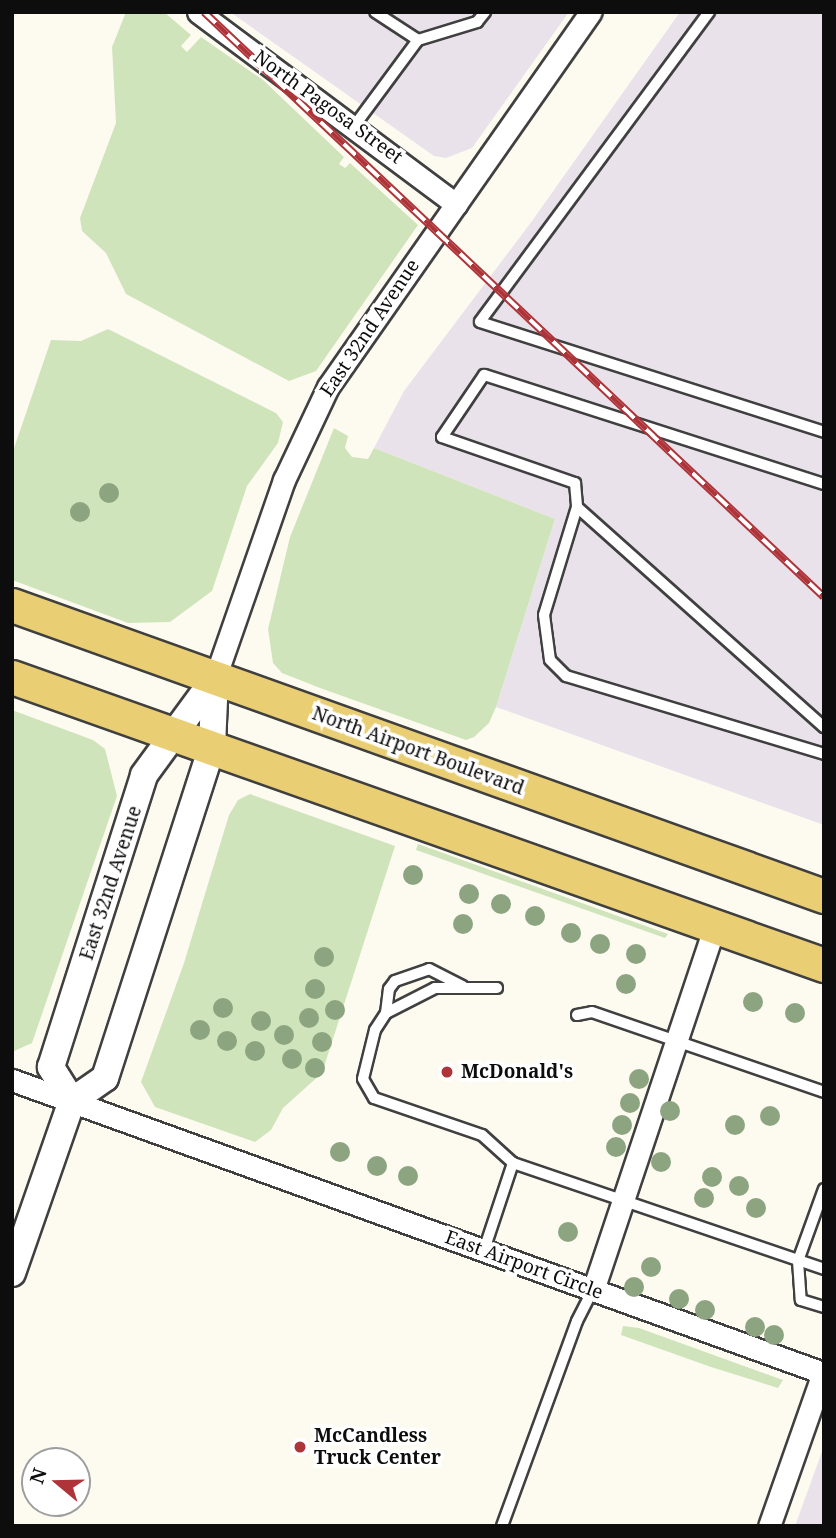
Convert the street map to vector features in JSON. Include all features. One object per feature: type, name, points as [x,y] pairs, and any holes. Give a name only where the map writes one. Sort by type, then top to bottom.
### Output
[{"type":"main road","name":"North Airport Boulevard","points":[[12,605],[824,896]]},
{"type":"main road","points":[[12,677],[824,965]]},
{"type":"street","name":"North Pagosa Street","points":[[198,12],[355,125],[456,204]]},
{"type":"street","name":"East 32nd Avenue","points":[[215,678],[172,732],[144,775],[51,1067],[72,1101],[105,1078],[212,746],[215,678],[284,480],[312,418],[349,353],[591,12]]},
{"type":"street","points":[[593,1290],[715,926]]},
{"type":"street","name":"East Airport Circle","points":[[12,1080],[823,1373],[769,1526]]},
{"type":"street","points":[[12,1273],[72,1101]]},
{"type":"lane","points":[[375,12],[418,40]]},
{"type":"lane","points":[[355,125],[418,40],[477,22],[485,12]]},
{"type":"lane","points":[[709,12],[480,322],[824,432]]},
{"type":"lane","points":[[824,484],[484,375],[442,437],[575,483],[577,507],[544,615],[550,660],[566,676],[824,754]]},
{"type":"lane","points":[[577,507],[824,727]]},
{"type":"lane","points":[[469,989],[429,969],[395,981],[386,1013],[375,1030],[362,1070],[371,1094],[482,1135],[513,1163],[824,1269]]},
{"type":"lane","points":[[386,1013],[435,988],[497,988]]},
{"type":"lane","points":[[577,1015],[592,1012],[824,1092]]},
{"type":"lane","points":[[484,1250],[513,1163]]},
{"type":"lane","points":[[823,1194],[798,1261],[801,1300],[824,1307]]},
{"type":"lane","points":[[502,1526],[577,1321],[593,1290]]},
{"type":"shaded area","points":[[230,12],[569,12],[472,148],[446,158],[434,156]]},
{"type":"shaded area","points":[[680,12],[824,12],[824,825],[496,707],[555,519],[374,448],[404,391],[532,221]]},
{"type":"shaded area","points":[[824,1446],[824,1526],[795,1526]]},
{"type":"green space","points":[[126,12],[164,12],[191,35],[181,46],[187,52],[201,37],[263,80],[344,157],[339,164],[345,168],[350,163],[418,225],[316,371],[289,381],[126,294],[106,253],[82,231],[80,218],[116,123],[112,47]]},
{"type":"green space","points":[[108,329],[276,413],[283,422],[278,443],[247,486],[212,591],[170,622],[128,623],[12,580],[12,454],[51,340],[81,341]]},
{"type":"green space","points":[[334,428],[348,436],[345,448],[352,457],[368,459],[374,448],[555,519],[496,707],[489,723],[474,737],[466,740],[320,688],[282,673],[273,663],[268,629],[290,537]]},
{"type":"green space","points":[[12,710],[93,740],[105,749],[117,796],[32,1043],[12,1052]]},
{"type":"green space","points":[[250,794],[395,846],[322,1073],[283,1108],[271,1130],[255,1142],[155,1107],[141,1082],[184,963],[229,815],[238,800]]},
{"type":"green space","points":[[418,844],[668,934],[665,938],[416,850]]},
{"type":"green space","points":[[623,1326],[639,1328],[783,1380],[778,1388],[711,1367],[621,1335]]},
{"type":"railway","points":[[204,12],[824,597]]},
{"type":"place","name":"McDonald's","points":[[447,1072]]},
{"type":"place","name":"McCandless Truck Center","points":[[300,1447]]}]
